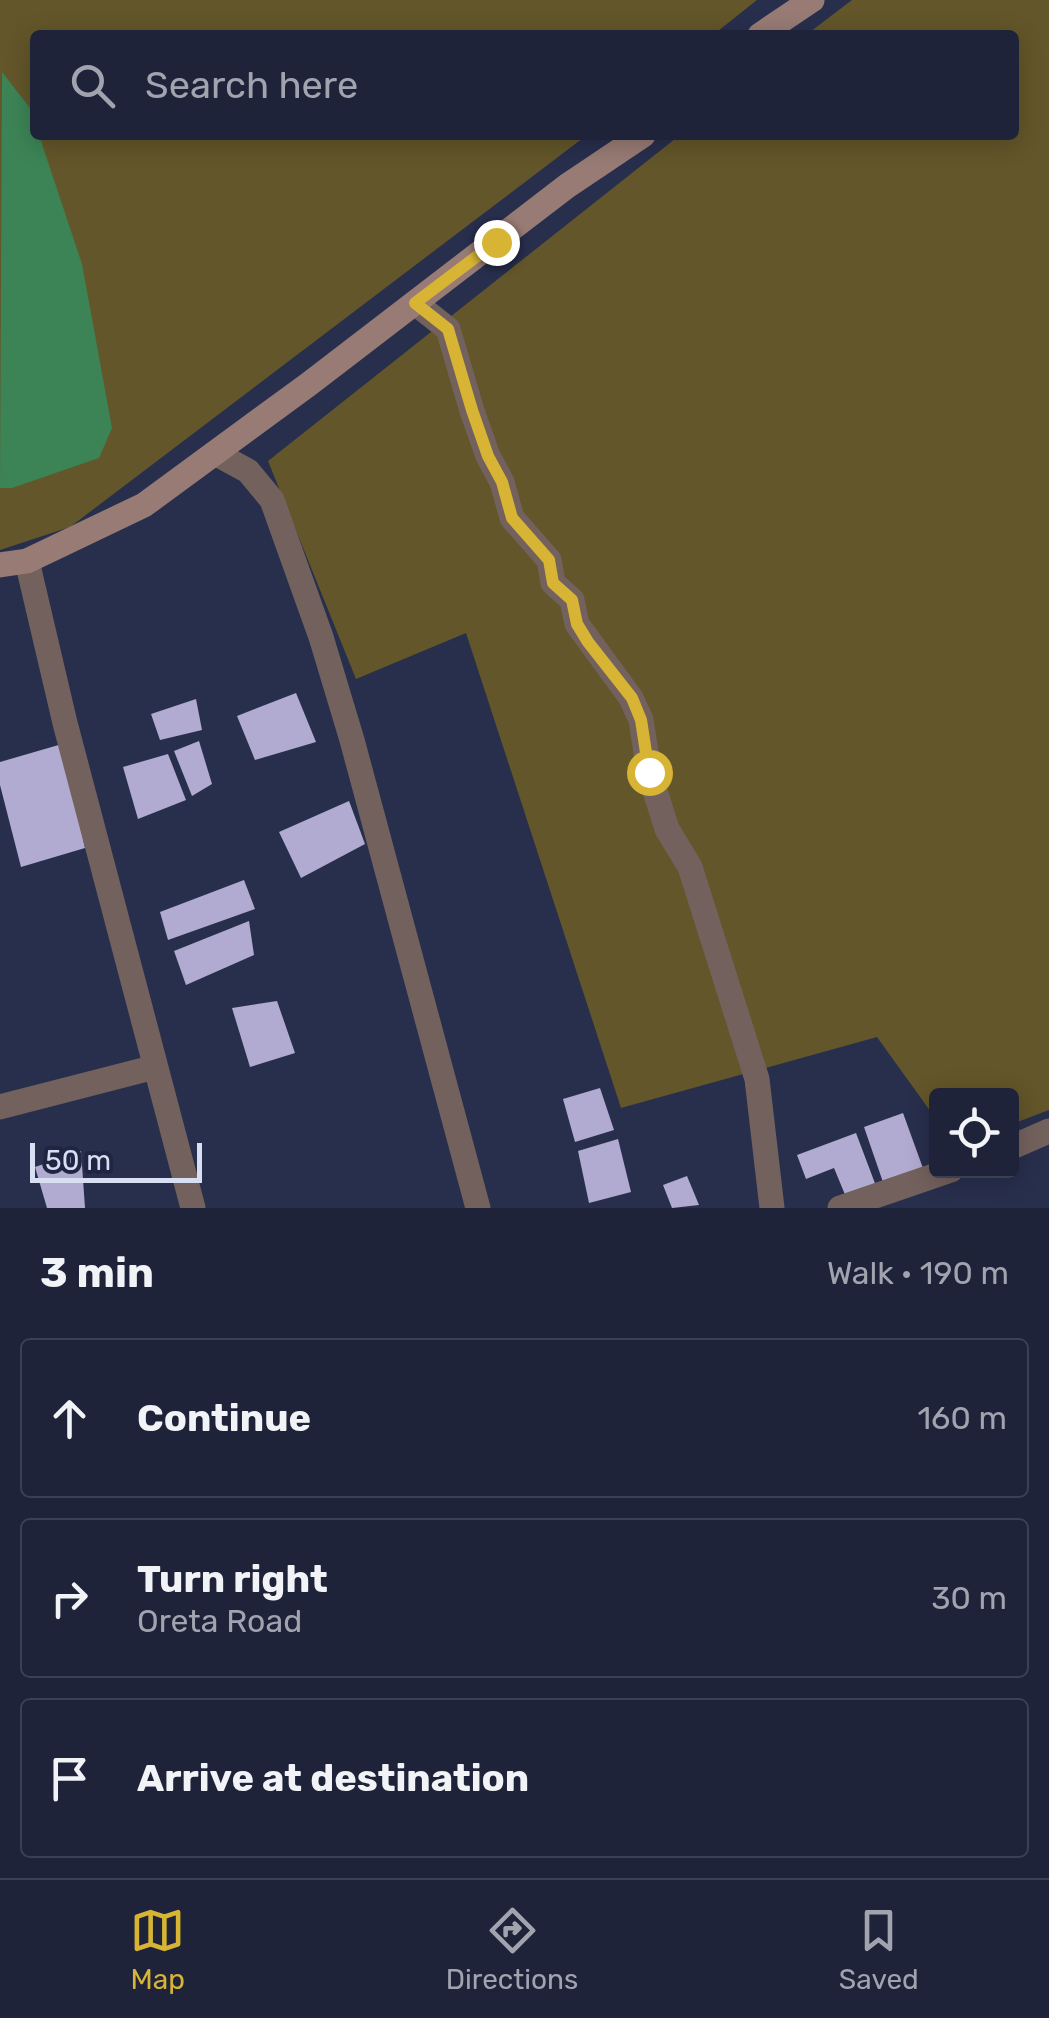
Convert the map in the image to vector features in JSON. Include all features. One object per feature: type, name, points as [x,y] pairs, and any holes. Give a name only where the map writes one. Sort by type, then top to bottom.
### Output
[{"type":"street","points":[[767,30],[812,0]]},
{"type":"street","points":[[0,565],[27,562],[144,505],[566,186],[635,140]]},
{"type":"street","points":[[415,303],[448,329],[472,410],[502,482],[512,518],[549,560],[553,583],[572,600],[582,634],[632,698],[641,720],[649,772],[668,829],[690,867],[756,1079],[772,1208]]},
{"type":"street","points":[[215,453],[248,470],[272,500],[321,637],[478,1208]]},
{"type":"street","points":[[27,562],[65,723],[192,1208]]},
{"type":"street","points":[[0,1107],[155,1067]]},
{"type":"street","points":[[1019,1144],[1049,1130]]},
{"type":"street","points":[[840,1208],[929,1178]]},
{"type":"shaded area","points":[[0,0],[757,0],[719,30],[30,30],[30,140],[580,140],[70,527],[0,550]]},
{"type":"shaded area","points":[[852,0],[1049,0],[1049,1110],[1019,1121],[1019,1088],[929,1088],[929,1109],[877,1037],[621,1108],[466,633],[356,679],[268,461],[674,140],[1019,140],[1019,30],[813,30]]},
{"type":"shaded area","points":[[2,72],[30,108],[30,140],[41,140],[82,264],[112,428],[99,458],[12,488],[0,488]]},
{"type":"building","points":[[296,693],[316,742],[255,760],[237,716]]},
{"type":"building","points":[[196,699],[202,730],[160,740],[151,714]]},
{"type":"building","points":[[199,741],[212,784],[192,796],[174,751]]},
{"type":"building","points":[[62,744],[85,848],[21,867],[0,785],[0,762]]},
{"type":"building","points":[[168,754],[186,800],[138,819],[123,767]]},
{"type":"building","points":[[349,801],[365,844],[301,878],[279,832]]},
{"type":"building","points":[[244,880],[255,909],[168,940],[160,912]]},
{"type":"building","points":[[249,921],[254,955],[186,985],[174,951]]},
{"type":"building","points":[[277,1001],[295,1053],[250,1067],[232,1008]]},
{"type":"building","points":[[600,1088],[614,1130],[575,1142],[563,1099]]},
{"type":"building","points":[[903,1113],[924,1171],[884,1185],[864,1127]]},
{"type":"building","points":[[856,1133],[876,1186],[846,1197],[834,1168],[806,1179],[797,1155]]},
{"type":"building","points":[[618,1139],[631,1192],[589,1203],[578,1151]]},
{"type":"building","points":[[81,1151],[85,1208],[47,1208],[35,1167]]},
{"type":"building","points":[[687,1176],[699,1205],[672,1208],[663,1185]]},
{"type":"route","points":[[496,242],[415,303],[448,329],[472,410],[502,482],[512,518],[549,560],[553,583],[572,600],[577,624],[632,698],[641,720],[649,772]]}]
